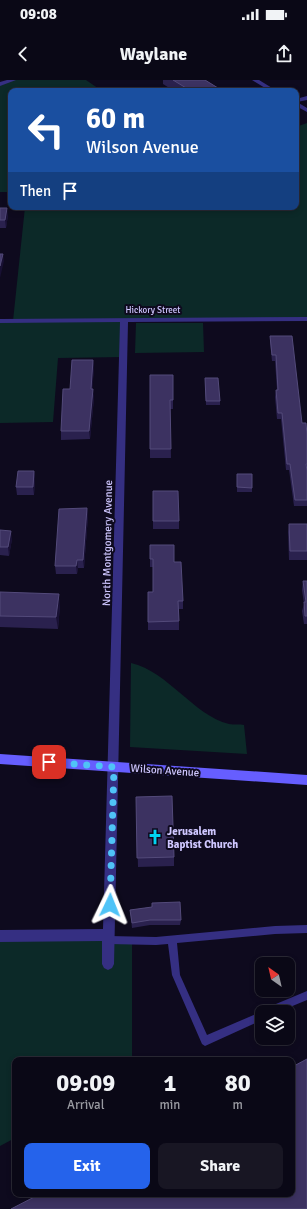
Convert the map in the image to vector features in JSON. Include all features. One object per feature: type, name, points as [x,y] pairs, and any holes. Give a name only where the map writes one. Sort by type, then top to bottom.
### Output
[{"type":"main road","name":"Wilson Avenue","points":[[0,759],[307,780]]},
{"type":"street","points":[[0,84],[13,80]]},
{"type":"street","points":[[255,80],[269,88]]},
{"type":"street","name":"Hickory Street","points":[[0,321],[307,319]]},
{"type":"street","name":"North Montgomery Avenue","points":[[108,964],[124,320]]},
{"type":"street","points":[[0,936],[109,938]]},
{"type":"lane","points":[[109,938],[156,941],[276,930],[307,929]]},
{"type":"lane","points":[[172,940],[176,975],[205,1041],[255,1017]]},
{"type":"lane","points":[[284,1005],[307,995]]},
{"type":"green space","points":[[13,80],[86,80],[98,88],[8,88],[8,192],[0,192],[0,84]]},
{"type":"green space","points":[[307,123],[307,319],[124,320],[123,357],[58,358],[53,422],[0,423],[0,321],[13,321],[25,210],[299,210],[299,126]]},
{"type":"green space","points":[[136,323],[203,323],[204,352],[135,353]]},
{"type":"green space","points":[[131,663],[145,668],[157,675],[204,712],[216,719],[229,724],[244,725],[247,754],[130,747]]},
{"type":"green space","points":[[0,936],[132,940],[132,1057],[12,1057],[12,1140],[0,1146]]},
{"type":"building","points":[[173,80],[205,80],[218,88],[186,88]]},
{"type":"building","points":[[0,208],[7,208],[5,220],[0,220]]},
{"type":"building","points":[[0,254],[3,254],[0,266]]},
{"type":"building","points":[[270,336],[292,336],[302,423],[306,423],[307,500],[295,500],[290,464],[287,464],[282,413],[278,413],[276,390],[278,390],[276,355],[272,355]]},
{"type":"building","points":[[72,360],[93,360],[91,389],[93,389],[89,431],[61,431],[63,389],[70,389]]},
{"type":"building","points":[[150,375],[173,375],[173,400],[170,400],[171,449],[150,449]]},
{"type":"building","points":[[205,378],[218,378],[220,401],[206,401]]},
{"type":"building","points":[[18,471],[34,471],[33,487],[16,487]]},
{"type":"building","points":[[237,474],[252,474],[252,488],[237,487]]},
{"type":"building","points":[[153,491],[178,491],[179,521],[153,521]]},
{"type":"building","points":[[87,508],[83,560],[77,560],[76,566],[55,566],[59,509]]},
{"type":"building","points":[[289,524],[307,524],[307,551],[290,551]]},
{"type":"building","points":[[0,530],[11,531],[8,547],[0,547]]},
{"type":"building","points":[[150,545],[174,545],[174,562],[181,562],[183,601],[178,601],[179,621],[148,622],[148,592],[153,592],[153,559],[150,559]]},
{"type":"building","points":[[303,581],[307,581],[307,616],[305,616],[304,602],[306,602]]},
{"type":"building","points":[[0,592],[59,594],[56,617],[0,616]]},
{"type":"building","name":"Jerusalem Baptist Church","points":[[172,796],[174,857],[137,858],[136,797]]},
{"type":"building","points":[[180,902],[181,920],[150,920],[132,923],[130,910],[152,907],[152,903]]},
{"type":"building","points":[[307,1059],[307,1209],[11,1209],[34,1197],[295,1197],[295,1065]]},
{"type":"place","name":"Jerusalem Baptist Church","points":[[155,837]]},
{"type":"route","points":[[49,762],[114,767],[110,905]]}]
